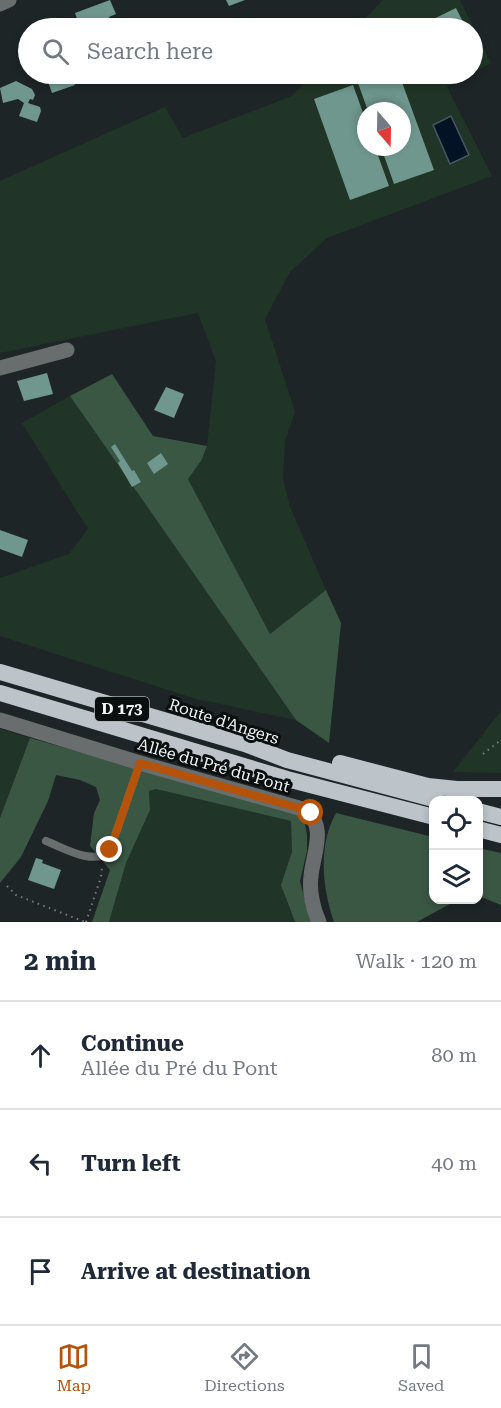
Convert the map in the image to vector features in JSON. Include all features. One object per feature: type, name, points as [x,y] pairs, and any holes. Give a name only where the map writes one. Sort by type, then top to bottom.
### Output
[{"type":"highway","name":"Route d'Angers","points":[[0,672],[245,744],[287,760],[429,799]]},
{"type":"highway","name":"D 173","points":[[0,693],[287,779],[429,816]]},
{"type":"highway","points":[[245,744],[277,747],[428,786],[457,789],[501,789]]},
{"type":"highway","points":[[483,812],[501,816]]},
{"type":"highway","points":[[483,830],[501,835]]},
{"type":"street","points":[[0,4],[9,0]]},
{"type":"street","points":[[0,368],[67,351]]},
{"type":"street","name":"Allée du Pré du Pont","points":[[0,720],[311,813],[318,841],[311,882],[318,922]]},
{"type":"lane","points":[[46,841],[91,857],[100,858],[110,850],[140,763]]},
{"type":"path","points":[[483,754],[501,740]]},
{"type":"path","points":[[7,886],[16,895],[85,922],[101,876],[100,858]]},
{"type":"green space","points":[[383,0],[460,0],[469,18],[366,18]]},
{"type":"green space","points":[[483,47],[491,63],[483,67]]},
{"type":"green space","points":[[303,84],[453,84],[447,87],[492,176],[327,238],[290,272],[265,319],[295,412],[285,441],[283,479],[290,507],[326,590],[270,634],[188,479],[201,461],[207,446],[216,361],[198,313],[0,353],[0,181],[165,107],[183,138],[292,96]]},
{"type":"green space","points":[[112,374],[153,436],[207,446],[201,461],[188,479],[270,634],[326,590],[341,623],[329,743],[296,720],[70,396]]},
{"type":"green space","points":[[70,396],[296,720],[196,699],[0,636],[0,578],[69,554],[88,529],[22,423]]},
{"type":"green space","points":[[501,711],[501,773],[453,772]]},
{"type":"green space","points":[[0,729],[30,738],[0,818]]},
{"type":"green space","points":[[30,738],[303,815],[307,834],[307,851],[300,881],[313,922],[295,922],[281,885],[292,852],[291,821],[156,789],[149,791],[150,810],[126,863],[109,922],[92,922],[110,870],[90,846],[94,813],[100,800],[96,787],[80,780],[56,775],[48,801],[21,857],[0,883],[0,818]]},
{"type":"green space","points":[[156,789],[291,821],[292,852],[286,899],[295,922],[109,922],[126,863],[150,810],[149,791]]},
{"type":"green space","points":[[336,813],[429,836],[429,904],[450,904],[417,922],[334,922],[327,895],[324,867],[326,839]]},
{"type":"green space","points":[[483,849],[501,853],[501,905],[483,898]]},
{"type":"water","points":[[451,116],[469,155],[450,164],[433,125]]},
{"type":"building","points":[[110,0],[116,14],[109,18],[77,18],[75,13]]},
{"type":"building","points":[[226,0],[245,0],[229,6]]},
{"type":"building","points":[[456,8],[461,18],[436,18]]},
{"type":"building","points":[[16,81],[32,89],[35,95],[28,103],[40,107],[37,122],[19,116],[24,103],[18,99],[3,103],[0,88]]},
{"type":"building","points":[[49,84],[75,84],[75,85],[52,93]]},
{"type":"building","points":[[358,84],[403,84],[409,102],[365,102]]},
{"type":"building","points":[[353,85],[359,102],[357,102],[357,156],[378,156],[389,186],[350,200],[314,99]]},
{"type":"building","points":[[411,107],[434,170],[394,184],[384,156],[411,156]]},
{"type":"building","points":[[47,373],[53,394],[24,401],[17,381]]},
{"type":"building","points":[[166,387],[184,394],[174,418],[154,410]]},
{"type":"building","points":[[115,444],[141,482],[132,487],[111,447]]},
{"type":"building","points":[[161,453],[168,464],[154,474],[147,463]]},
{"type":"building","points":[[0,530],[28,540],[22,557],[0,549]]},
{"type":"building","points":[[36,858],[43,860],[42,863],[61,870],[54,889],[28,880]]},
{"type":"route","points":[[110,850],[140,763],[311,813]]}]
